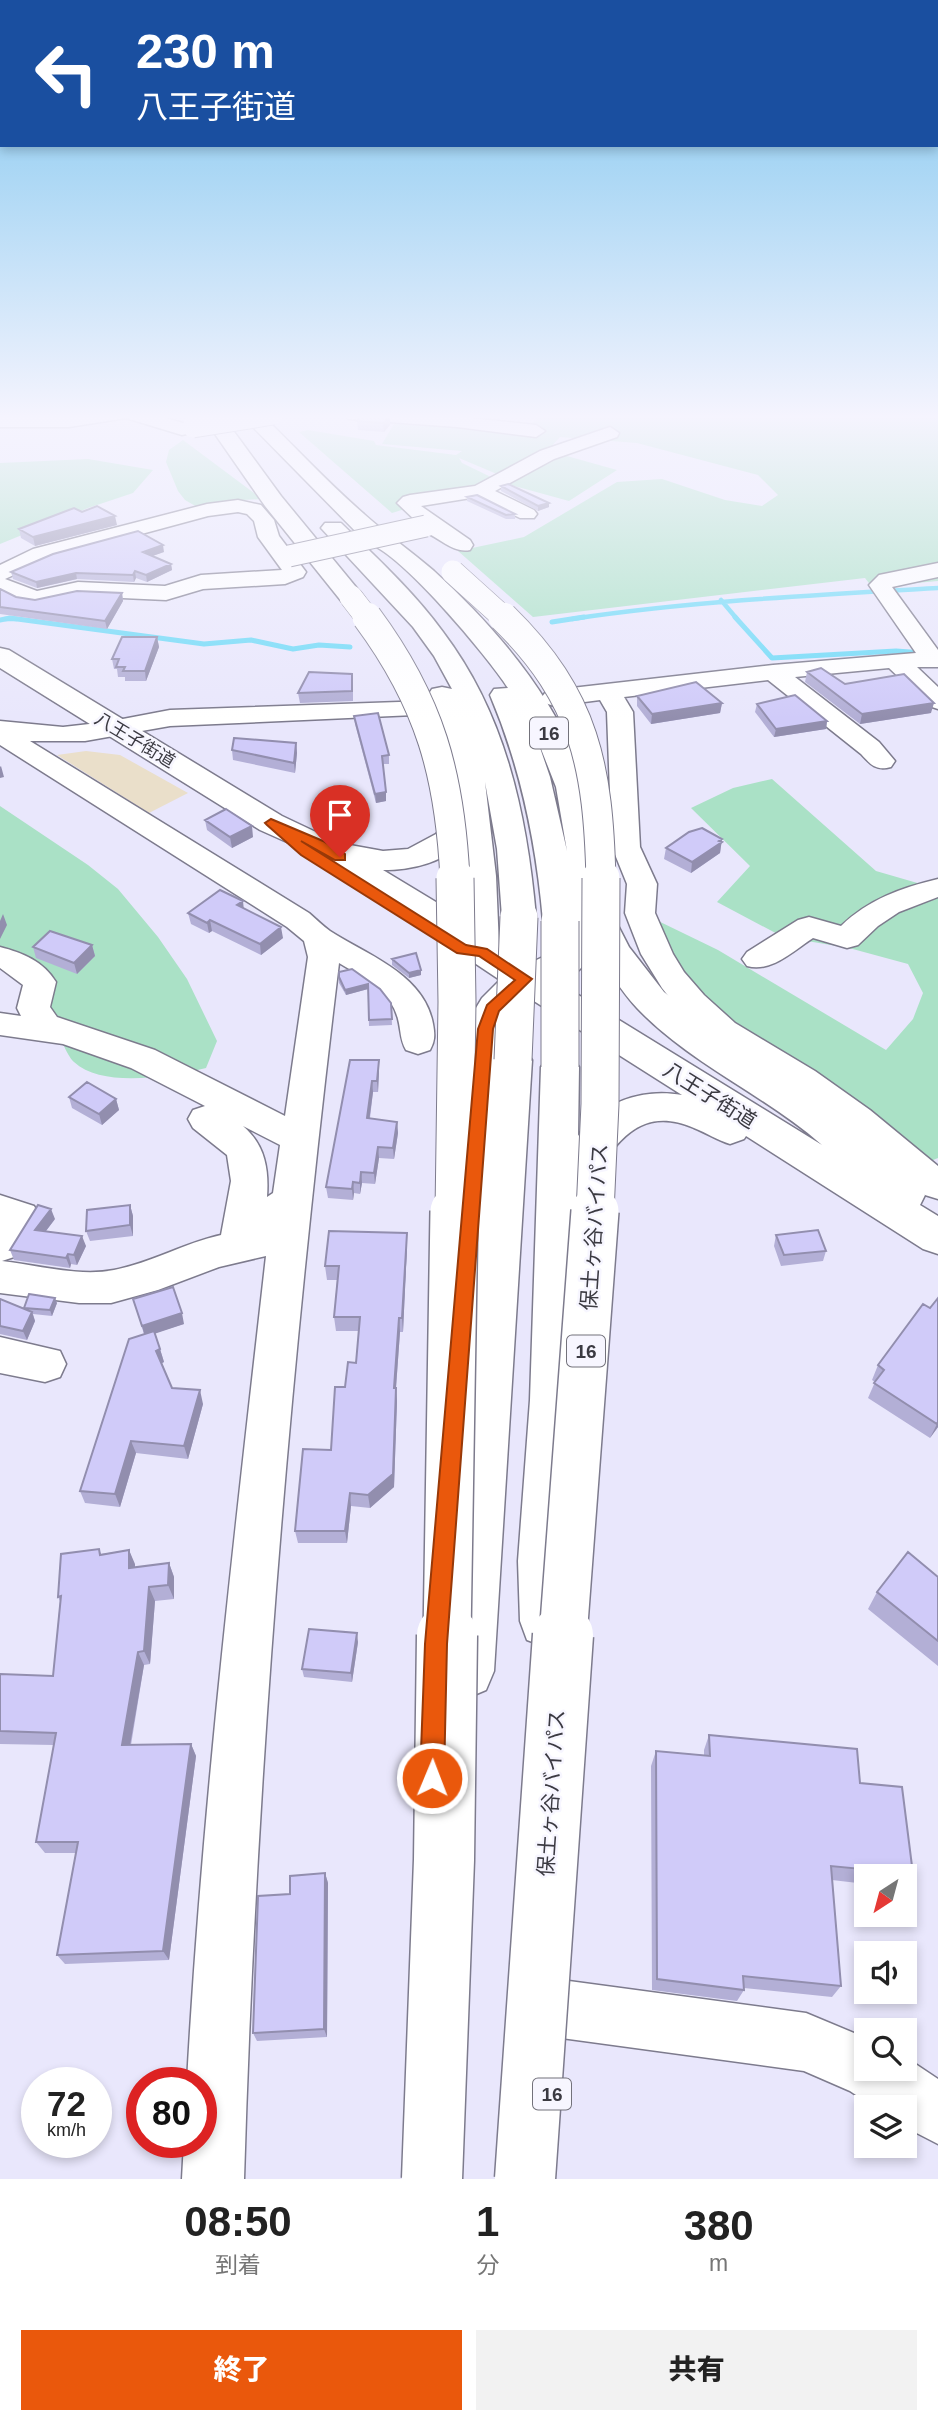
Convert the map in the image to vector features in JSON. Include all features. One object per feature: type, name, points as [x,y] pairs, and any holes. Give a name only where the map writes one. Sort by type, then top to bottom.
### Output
[{"type":"highway","name":"16","points":[[285,516],[351,597],[400,666],[425,717],[445,785],[455,869],[457,1002],[444,1860],[430,2179]]},
{"type":"highway","name":"16","points":[[318,516],[390,606],[427,661],[460,746],[469,775],[474,811],[482,952]]},
{"type":"highway","name":"16","points":[[320,516],[423,625],[446,655],[466,691],[492,752],[502,785],[513,846],[537,1063],[553,1401],[544,1562],[554,2008]]},
{"type":"highway","name":"16","points":[[353,516],[418,580],[455,622],[500,688],[516,721],[541,792],[556,878],[559,921],[537,1063],[430,2179]]},
{"type":"highway","name":"保土ヶ谷バイパス","points":[[399,516],[457,559],[526,639],[561,686],[578,718],[589,751],[599,822],[602,897],[601,1109],[594,1252],[548,1820],[525,2179]]},
{"type":"highway","name":"16","points":[[357,520],[433,581],[469,618],[522,686],[554,743],[572,789],[585,876],[588,925],[587,939],[581,950],[569,961],[525,979],[493,1009],[486,1029],[436,1644],[421,2179]]},
{"type":"highway","name":"八王子街道","points":[[0,656],[271,823],[318,844],[472,939],[482,952],[938,1237]]},
{"type":"highway","points":[[318,844],[377,860],[421,856],[441,847],[460,831],[474,811]]},
{"type":"highway","name":"八王子街道","points":[[271,823],[306,852],[462,950],[482,952]]},
{"type":"highway","name":"16","points":[[585,876],[597,917],[620,963],[663,1013],[688,1034],[814,1116],[938,1225]]},
{"type":"highway","name":"16","points":[[550,2179],[554,2008],[576,1633],[585,1422],[583,1322],[590,1049],[586,1026],[580,1014]]},
{"type":"highway","points":[[588,1154],[598,1135],[613,1120],[635,1110],[652,1107],[676,1109],[717,1121],[801,1174],[888,1206]]},
{"type":"street","points":[[0,574],[41,554],[186,516]]},
{"type":"street","points":[[0,585],[27,597],[78,589],[166,593],[201,582],[277,575],[285,577],[295,572],[270,537],[260,516]]},
{"type":"street","points":[[420,516],[457,559]]},
{"type":"street","points":[[286,558],[430,525]]},
{"type":"street","points":[[935,660],[880,584],[887,580],[938,570]]},
{"type":"street","points":[[554,698],[773,672],[895,660],[935,660]]},
{"type":"street","points":[[895,660],[938,701]]},
{"type":"street","points":[[773,672],[870,748],[881,761]]},
{"type":"street","points":[[609,693],[620,712],[626,847],[642,884],[640,913],[657,954],[673,980],[692,1003],[723,1031],[803,1080],[857,1119],[914,1169],[938,1185]]},
{"type":"street","points":[[0,729],[22,735],[42,736],[170,718],[428,709]]},
{"type":"street","points":[[0,734],[233,878],[299,920],[318,937],[367,966],[401,992],[414,1014],[418,1042]]},
{"type":"street","points":[[758,959],[809,928],[847,938],[868,916],[908,895],[938,888]]},
{"type":"street","points":[[213,2179],[221,1986],[259,1522],[291,1201],[324,976],[324,957],[318,937]]},
{"type":"street","points":[[0,957],[18,963],[40,982],[33,1008],[45,1025],[143,1059],[300,1140]]},
{"type":"street","points":[[0,1024],[42,1029],[94,1040]]},
{"type":"street","points":[[206,1119],[229,1134],[243,1148],[249,1166],[249,1189],[239,1248]]},
{"type":"street","points":[[0,1277],[79,1287],[111,1287],[144,1279],[214,1252],[265,1241],[275,1211],[291,1201]]},
{"type":"street","points":[[0,1210],[21,1217],[0,1246]]},
{"type":"street","points":[[0,1355],[45,1364]]},
{"type":"street","points":[[554,2008],[806,2042],[854,2062]]},
{"type":"street","points":[[887,2081],[938,2114]]},
{"type":"shaded area","points":[[86,751],[120,755],[188,793],[149,813],[57,755]]},
{"type":"green space","points":[[0,516],[69,516],[0,544]]},
{"type":"green space","points":[[560,516],[938,516],[938,581],[872,587],[865,578],[533,617],[458,551],[524,537]]},
{"type":"green space","points":[[772,779],[876,871],[938,889],[938,1158],[921,1165],[684,986],[650,917],[718,950],[886,1050],[913,1019],[923,993],[908,964],[849,948],[783,937],[717,902],[750,866],[691,808],[733,788]]},
{"type":"green space","points":[[0,806],[88,865],[118,889],[158,937],[187,979],[217,1041],[206,1068],[157,1077],[120,1078],[87,1070],[70,1057],[43,998],[0,966]]},
{"type":"building","points":[[54,516],[115,516],[33,537],[19,529]]},
{"type":"building","points":[[138,531],[163,545],[143,552],[171,564],[146,575],[135,571],[133,575],[76,573],[36,582],[11,572],[53,554]]},
{"type":"building","points":[[0,589],[16,597],[35,600],[77,591],[122,593],[105,621],[0,607]]},
{"type":"building","points":[[122,637],[157,637],[145,671],[123,671],[125,667],[116,667],[119,659],[112,659]]},
{"type":"building","points":[[821,668],[845,684],[904,674],[934,703],[862,714],[807,672]]},
{"type":"building","points":[[309,672],[352,674],[352,691],[298,693]]},
{"type":"building","points":[[696,682],[722,703],[652,714],[637,696]]},
{"type":"building","points":[[795,695],[827,721],[776,729],[757,704]]},
{"type":"building","points":[[378,713],[389,755],[382,756],[386,792],[375,794],[354,716]]},
{"type":"building","points":[[234,738],[296,743],[294,763],[232,750]]},
{"type":"building","points":[[226,809],[252,826],[230,837],[205,820]]},
{"type":"building","points":[[702,828],[722,839],[719,841],[722,842],[692,862],[666,848],[689,832]]},
{"type":"building","points":[[220,890],[243,901],[237,905],[281,927],[260,944],[210,920],[207,923],[188,913]]},
{"type":"building","points":[[50,931],[92,945],[74,963],[33,947]]},
{"type":"building","points":[[416,953],[421,970],[409,973],[392,959]]},
{"type":"building","points":[[352,969],[380,989],[391,1003],[392,1019],[369,1020],[368,984],[345,990],[339,972]]},
{"type":"building","points":[[350,1060],[379,1060],[377,1081],[372,1081],[367,1118],[397,1122],[393,1148],[378,1147],[374,1173],[361,1172],[360,1183],[353,1182],[352,1189],[326,1187]]},
{"type":"building","points":[[87,1082],[116,1099],[99,1114],[69,1097]]},
{"type":"building","points":[[38,1205],[51,1209],[35,1230],[82,1236],[74,1255],[68,1254],[66,1258],[10,1250]]},
{"type":"building","points":[[130,1205],[130,1225],[86,1231],[87,1210]]},
{"type":"building","points":[[818,1230],[826,1251],[784,1255],[776,1235]]},
{"type":"building","points":[[329,1231],[407,1233],[402,1318],[399,1318],[394,1388],[393,1474],[368,1495],[350,1493],[345,1531],[295,1531],[303,1449],[331,1450],[335,1387],[345,1387],[348,1362],[356,1363],[360,1317],[334,1317],[339,1266],[325,1266]]},
{"type":"building","points":[[173,1287],[182,1313],[142,1326],[133,1299]]},
{"type":"building","points":[[29,1294],[55,1298],[50,1310],[24,1308]]},
{"type":"building","points":[[938,1298],[937,1424],[874,1383],[884,1370],[878,1365],[923,1304],[930,1308]]},
{"type":"building","points":[[0,1299],[32,1312],[23,1331],[0,1326]]},
{"type":"building","points":[[154,1331],[160,1349],[156,1351],[172,1388],[200,1390],[184,1446],[131,1441],[115,1494],[80,1491],[129,1339]]},
{"type":"building","points":[[99,1549],[100,1555],[129,1550],[129,1568],[169,1563],[168,1585],[149,1587],[144,1651],[138,1652],[122,1745],[191,1744],[163,1951],[57,1955],[78,1842],[36,1842],[56,1733],[0,1731],[0,1674],[53,1676],[61,1596],[58,1597],[61,1554]]},
{"type":"building","points":[[908,1552],[938,1577],[938,1641],[877,1592]]},
{"type":"building","points":[[309,1629],[357,1633],[351,1673],[302,1669]]},
{"type":"building","points":[[709,1735],[857,1749],[860,1783],[902,1787],[912,1864],[854,1864],[854,1868],[831,1866],[841,1986],[743,1976],[744,1990],[657,1979],[656,1751],[710,1756]]},
{"type":"building","points":[[325,1873],[324,2029],[253,2033],[258,1896],[290,1894],[290,1876]]},
{"type":"waterway","points":[[723,602],[938,588]]},
{"type":"waterway","points":[[572,619],[723,602]]},
{"type":"waterway","points":[[723,602],[737,619]]},
{"type":"waterway","points":[[552,622],[584,617]]},
{"type":"waterway","points":[[735,617],[772,658],[896,651],[938,654]]},
{"type":"waterway","points":[[0,620],[5,619]]},
{"type":"waterway","points":[[5,619],[17,619]]},
{"type":"waterway","points":[[5,619],[204,644],[251,640],[293,649],[319,645],[350,647]]},
{"type":"route","points":[[340,857],[271,823],[306,852],[462,950],[482,952],[525,979],[493,1009],[486,1029],[436,1644],[432,1778]]}]
